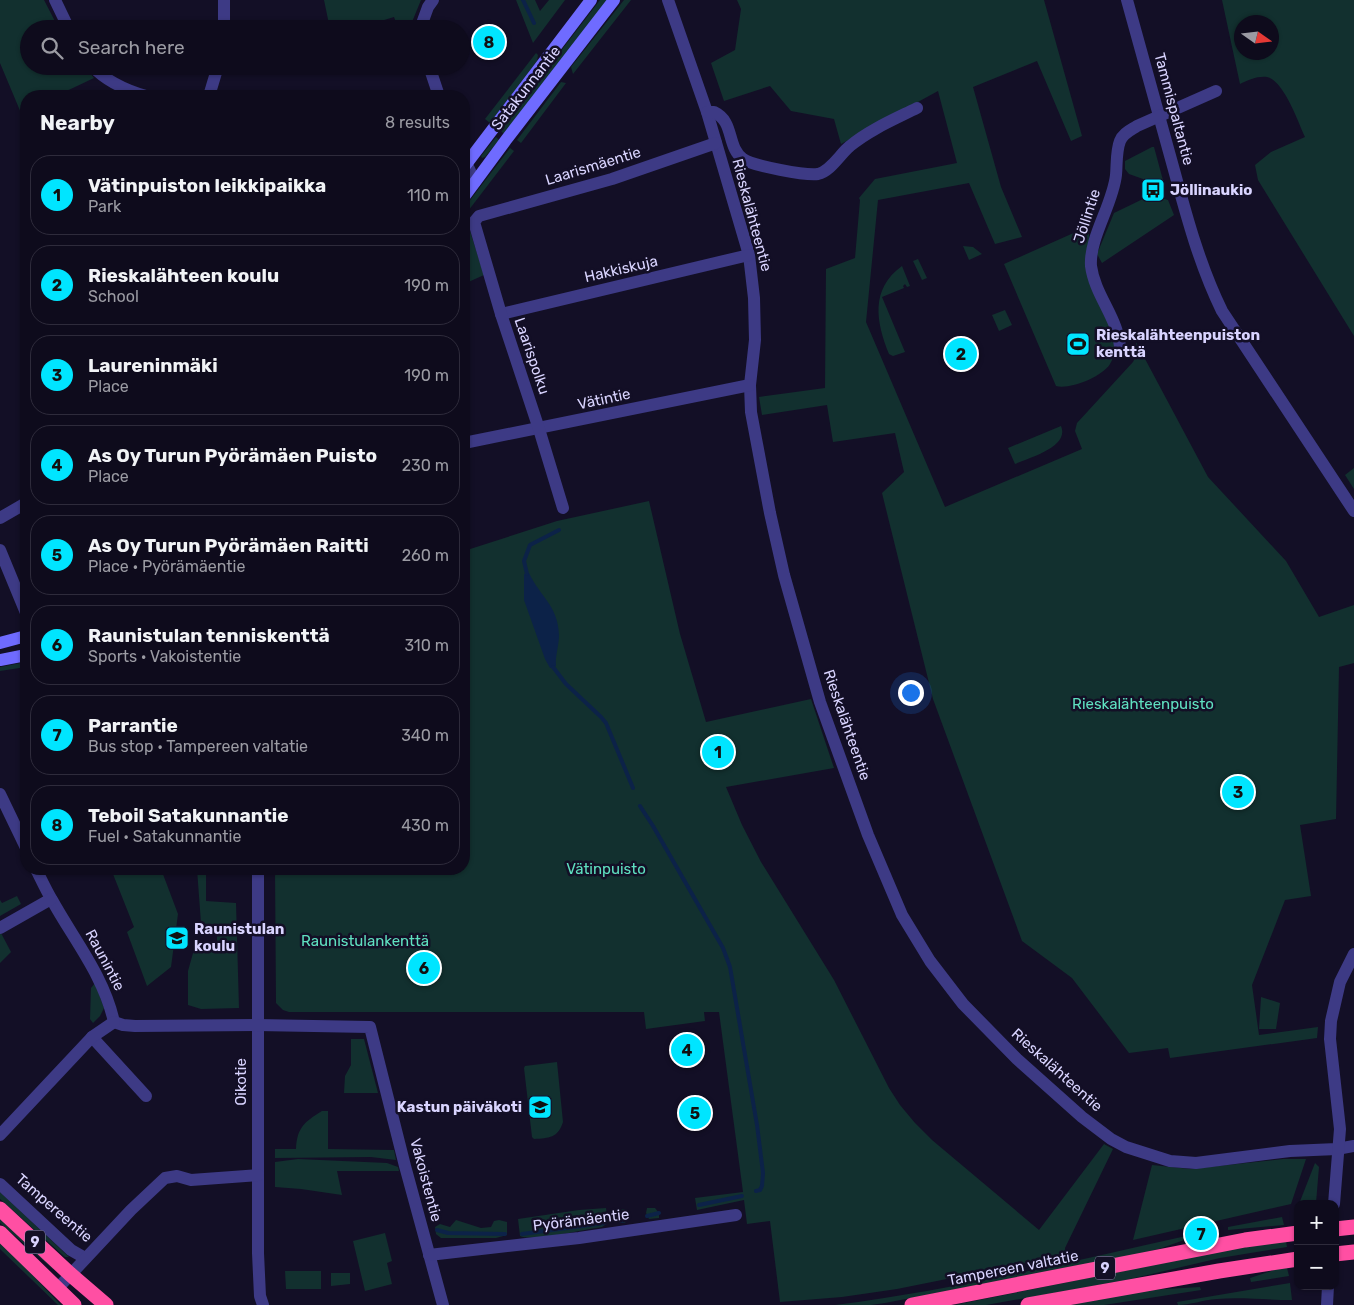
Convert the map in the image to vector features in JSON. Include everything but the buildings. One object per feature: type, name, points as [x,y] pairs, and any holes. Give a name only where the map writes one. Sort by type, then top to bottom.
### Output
[{"type":"highway","name":"9","points":[[0,1209],[106,1305]]},
{"type":"highway","points":[[1339,1229],[1354,1227]]},
{"type":"highway","name":"9","points":[[0,1233],[74,1305]]},
{"type":"highway","name":"Tampereen valtatie","points":[[912,1305],[1245,1240],[1294,1233]]},
{"type":"highway","points":[[1339,1254],[1354,1252]]},
{"type":"highway","name":"9","points":[[1028,1305],[1294,1260]]},
{"type":"main road","name":"Satakunnantie","points":[[470,157],[591,0]]},
{"type":"main road","name":"Satakunnantie","points":[[470,189],[614,0]]},
{"type":"main road","points":[[0,643],[20,638]]},
{"type":"main road","points":[[0,660],[20,656]]},
{"type":"street","points":[[55,0],[65,20]]},
{"type":"street","points":[[224,0],[224,20]]},
{"type":"street","points":[[423,20],[432,0]]},
{"type":"street","name":"Rieskalähteentie","points":[[668,0],[707,112],[749,256],[753,278],[755,340],[750,385],[751,412],[770,513],[795,617],[820,702],[868,834],[902,915],[930,961],[950,989],[1017,1059],[1082,1117],[1111,1139],[1126,1147],[1170,1161],[1196,1163],[1290,1151],[1338,1149],[1354,1146]]},
{"type":"street","name":"Tammispaltantie","points":[[1127,0],[1159,117],[1209,285],[1222,311],[1354,511]]},
{"type":"street","points":[[104,75],[119,87],[128,90]]},
{"type":"street","points":[[211,90],[215,75]]},
{"type":"street","points":[[432,75],[437,90]]},
{"type":"street","points":[[1159,117],[1216,91]]},
{"type":"street","points":[[707,112],[714,112],[726,121],[737,152],[744,159],[765,167],[819,174],[827,170],[850,146],[861,138],[917,108]]},
{"type":"street","name":"Jöllintie","points":[[1120,352],[1116,328],[1096,285],[1091,258],[1112,192],[1120,140],[1138,126],[1159,117]]},
{"type":"street","name":"Laarismäentie","points":[[479,216],[612,179],[716,143]]},
{"type":"street","points":[[470,172],[475,182]]},
{"type":"street","name":"Laarispolku","points":[[479,216],[474,222],[500,314],[539,429],[563,508]]},
{"type":"street","name":"Hakkiskuja","points":[[500,314],[749,256]]},
{"type":"street","name":"Vätintie","points":[[470,442],[750,385]]},
{"type":"street","points":[[0,518],[20,506]]},
{"type":"street","points":[[0,550],[20,598]]},
{"type":"street","points":[[0,794],[20,836]]},
{"type":"street","name":"Raunintie","points":[[39,875],[51,899],[101,982],[114,1022]]},
{"type":"street","name":"Oikotie","points":[[258,875],[257,1025],[260,1302]]},
{"type":"street","points":[[0,928],[51,899]]},
{"type":"street","points":[[1334,1200],[1340,1124],[1330,1039],[1331,1021],[1340,982],[1354,954]]},
{"type":"street","points":[[0,1135],[92,1037],[114,1022],[135,1026],[257,1025]]},
{"type":"street","name":"Vakoistentie","points":[[257,1025],[370,1027],[443,1305]]},
{"type":"street","points":[[92,1037],[146,1096]]},
{"type":"street","points":[[58,1288],[131,1210],[165,1178],[177,1176],[191,1180],[258,1175]]},
{"type":"street","name":"Tampereentie","points":[[0,1184],[71,1250],[85,1258]]},
{"type":"street","name":"Pyörämäentie","points":[[429,1255],[579,1238],[736,1214]]},
{"type":"street","points":[[1327,1305],[1328,1290]]},
{"type":"green space","points":[[0,0],[44,0],[54,20],[20,20],[20,75],[92,75],[94,78],[69,90],[20,90],[20,111],[0,63]]},
{"type":"green space","points":[[324,0],[421,0],[413,20],[395,20],[394,17],[384,20],[328,20]]},
{"type":"green space","points":[[516,0],[535,0],[540,11],[549,0],[565,0],[533,43]]},
{"type":"green space","points":[[600,0],[608,0],[504,134],[500,130]]},
{"type":"green space","points":[[624,0],[631,0],[573,74],[571,67]]},
{"type":"green space","name":"Rieskalähteenpuisto","points":[[737,0],[1044,0],[1082,136],[1071,141],[1037,61],[973,87],[1001,187],[1022,237],[995,244],[969,183],[878,200],[866,322],[945,507],[1082,449],[1075,431],[1077,423],[1133,362],[1137,354],[1136,342],[1208,477],[1286,561],[1319,617],[1354,605],[1354,663],[1339,667],[1336,819],[1300,825],[1311,896],[1285,900],[1252,985],[1259,1035],[1318,1027],[1317,1038],[1170,1058],[1168,1048],[1129,1053],[1072,978],[1022,941],[933,699],[882,493],[904,472],[895,433],[833,442],[827,405],[762,415],[759,397],[825,388],[826,269],[855,258],[859,198],[875,179],[957,163],[938,91],[841,144],[834,119],[791,111],[770,86],[724,101],[711,63],[735,50],[741,9]]},
{"type":"green space","points":[[1222,0],[1354,0],[1354,336],[1258,180],[1255,165],[1271,152],[1305,137],[1285,94],[1279,86],[1267,77],[1253,79],[1240,84],[1235,60],[1279,60],[1279,15],[1234,15],[1234,56]]},
{"type":"green space","points":[[536,53],[538,55],[537,61],[490,123],[485,119]]},
{"type":"green space","points":[[561,82],[566,83],[521,143],[517,140]]},
{"type":"green space","points":[[496,137],[499,140],[482,158],[481,156]]},
{"type":"green space","points":[[1154,147],[1164,184],[1160,185],[1129,174],[1125,169],[1125,161]]},
{"type":"green space","points":[[510,148],[514,151],[470,208],[470,200]]},
{"type":"green space","points":[[1154,196],[1168,200],[1174,215],[1102,263],[1097,254],[1114,213],[1145,198]]},
{"type":"green space","points":[[1087,227],[1090,248],[1116,337],[1114,354],[1112,361],[1106,369],[1093,378],[1069,386],[1056,386],[1004,264]]},
{"type":"green space","points":[[470,231],[484,275],[470,281]]},
{"type":"green space","points":[[963,246],[973,247],[982,254],[969,260]]},
{"type":"green space","points":[[918,259],[927,278],[922,280],[913,261]]},
{"type":"green space","points":[[902,266],[910,286],[907,287],[905,284],[904,288],[882,297],[905,352],[893,356],[889,354],[881,330],[879,318],[880,296],[892,275]]},
{"type":"green space","points":[[1005,310],[1012,325],[999,331],[992,315]]},
{"type":"green space","points":[[1061,426],[1060,440],[1054,446],[1047,451],[1015,464],[1008,448]]},
{"type":"green space","points":[[1354,468],[1354,489],[1345,475]]},
{"type":"green space","name":"Vätinpuisto","points":[[649,501],[680,634],[706,722],[811,699],[834,768],[726,787],[742,825],[761,862],[834,980],[889,1088],[900,1105],[932,1140],[1039,1230],[1104,1144],[1113,1149],[1065,1248],[1066,1255],[897,1289],[842,1297],[780,1302],[770,1221],[747,1224],[744,1200],[697,1210],[695,1198],[743,1192],[719,1012],[704,1012],[705,1021],[646,1029],[644,1012],[289,1012],[283,1010],[276,1003],[275,875],[470,875],[470,549],[557,521]]},
{"type":"green space","points":[[20,663],[20,668],[0,671],[0,667]]},
{"type":"green space","points":[[113,875],[163,875],[178,914],[171,967],[147,986],[127,932],[134,927]]},
{"type":"green space","points":[[197,875],[206,875],[206,901],[236,903],[239,1008],[201,1009],[188,1005],[188,971],[195,946],[217,944],[217,928],[201,923]]},
{"type":"green space","points":[[17,896],[21,904],[0,916],[0,900],[2,903]]},
{"type":"green space","points":[[0,934],[11,952],[0,963]]},
{"type":"green space","points":[[95,983],[104,1008],[100,1016],[93,1023],[90,1019],[91,988]]},
{"type":"green space","points":[[1261,997],[1280,1003],[1276,1029],[1259,1029]]},
{"type":"green space","points":[[351,1039],[364,1039],[378,1093],[344,1093],[345,1076],[351,1065]]},
{"type":"green space","points":[[557,1062],[563,1122],[556,1134],[534,1139],[532,1137],[524,1068],[525,1066]]},
{"type":"green space","points":[[322,1111],[328,1111],[328,1149],[394,1150],[396,1160],[371,1157],[275,1158],[275,1149],[296,1149],[298,1136],[303,1126]]},
{"type":"green space","points":[[298,1159],[387,1163],[398,1167],[399,1171],[337,1171],[342,1195],[275,1187],[275,1162]]},
{"type":"green space","points":[[1283,1159],[1306,1159],[1291,1204],[1133,1240],[1152,1165],[1190,1169]]},
{"type":"green space","points":[[1315,1163],[1319,1167],[1316,1200],[1301,1200]]},
{"type":"green space","points":[[0,1192],[69,1257],[65,1257],[0,1199]]},
{"type":"green space","points":[[606,1208],[607,1221],[602,1227],[547,1236],[520,1236],[518,1219]]},
{"type":"green space","points":[[647,1208],[655,1208],[659,1213],[659,1218],[649,1219],[646,1213]]},
{"type":"green space","points":[[626,1209],[627,1219],[625,1223],[620,1222],[616,1210]]},
{"type":"green space","points":[[1282,1217],[1284,1225],[1228,1230],[1228,1227]]},
{"type":"green space","points":[[0,1218],[54,1268],[0,1223]]},
{"type":"green space","points":[[456,1220],[481,1228],[491,1227],[494,1221],[507,1222],[507,1235],[496,1238],[441,1238],[436,1234],[435,1227],[440,1224],[450,1227]]},
{"type":"green space","points":[[385,1233],[392,1261],[387,1263],[392,1284],[365,1291],[353,1241]]},
{"type":"green space","points":[[1186,1236],[1187,1239],[1159,1249],[1133,1255],[885,1303],[835,1305],[924,1292]]},
{"type":"green space","points":[[0,1241],[61,1305],[58,1305],[0,1249]]},
{"type":"green space","points":[[1286,1241],[1287,1247],[1220,1258],[1126,1280],[986,1305],[954,1305],[1238,1248]]},
{"type":"green space","points":[[1287,1268],[1289,1276],[1251,1282],[1250,1278],[1277,1269]]},
{"type":"green space","points":[[285,1271],[321,1271],[321,1289],[286,1289]]},
{"type":"green space","points":[[331,1273],[350,1273],[350,1284],[331,1286]]},
{"type":"green space","points":[[1290,1283],[1292,1300],[1226,1298],[1178,1305],[1177,1302]]},
{"type":"green space","points":[[1200,1287],[1201,1290],[1104,1305],[1063,1305],[1148,1290]]},
{"type":"water","points":[[529,573],[552,609],[558,625],[559,639],[556,666],[550,668],[524,600],[524,574]]},
{"type":"waterway","points":[[523,0],[534,23]]},
{"type":"waterway","points":[[527,574],[524,561],[530,545],[559,530]]},
{"type":"waterway","points":[[553,667],[566,684],[606,723],[633,788]]},
{"type":"waterway","points":[[640,806],[723,948],[730,967],[757,1125],[763,1173],[762,1186],[760,1190],[756,1191]]},
{"type":"waterway","points":[[699,1205],[742,1196]]},
{"type":"waterway","points":[[647,1216],[659,1213]]},
{"type":"waterway","points":[[620,1221],[626,1220]]},
{"type":"waterway","points":[[522,1234],[605,1223]]},
{"type":"waterway","points":[[437,1230],[448,1233],[505,1234]]},
{"type":"place","name":"Teboil Satakunnantie","points":[[489,42]]},
{"type":"place","name":"Jöllinaukio","points":[[1153,190]]},
{"type":"place","name":"Rieskalähteenpuiston kenttä","points":[[1078,344]]},
{"type":"place","name":"Rieskalähteen koulu","points":[[961,354]]},
{"type":"place","name":"Vätinpuiston leikkipaikka","points":[[718,752]]},
{"type":"place","name":"Laureninmäki","points":[[1238,792]]},
{"type":"place","name":"Raunistulan koulu","points":[[177,938]]},
{"type":"place","name":"Raunistulan tenniskenttä","points":[[424,968]]},
{"type":"place","name":"As Oy Turun Pyörämäen Puisto","points":[[687,1050]]},
{"type":"place","name":"Kastun päiväkoti","points":[[540,1107]]},
{"type":"place","name":"As Oy Turun Pyörämäen Raitti","points":[[695,1113]]},
{"type":"place","name":"Parrantie","points":[[1201,1234]]},
{"type":"park label","name":"Raunistulankenttä","points":[[365,941]]}]
